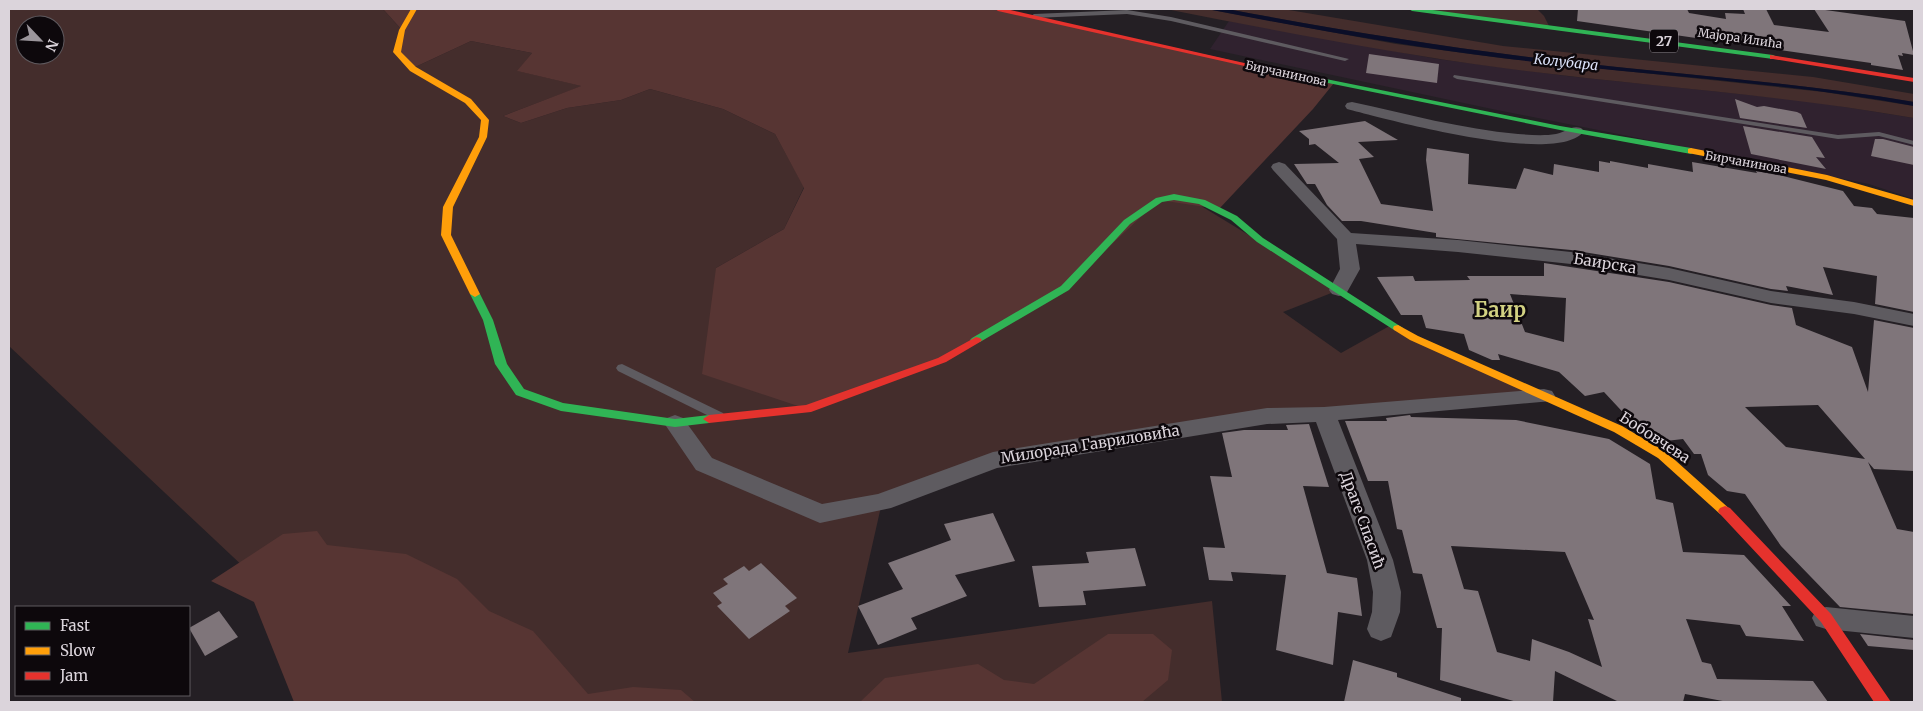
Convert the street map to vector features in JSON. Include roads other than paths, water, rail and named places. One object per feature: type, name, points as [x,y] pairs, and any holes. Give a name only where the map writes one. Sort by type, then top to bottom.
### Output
[{"type":"street","name":"Бобовчева","points":[[414,9],[402,30],[397,52],[412,68],[460,94],[474,105],[485,120],[483,138],[448,207],[446,235],[488,320],[502,364],[520,392],[561,408],[675,423],[807,409],[942,360],[1066,288],[1128,222],[1159,200],[1174,197],[1188,198],[1219,209],[1234,218],[1260,240],[1414,338],[1618,429],[1679,468],[1717,502],[1826,618],[1883,702]]},
{"type":"street","name":"Бирчанинова","points":[[998,9],[1403,98],[1826,178],[1914,203]]},
{"type":"street","name":"Мајора Илића","points":[[1412,9],[1730,50],[1914,80]]},
{"type":"street","points":[[1352,106],[1471,132],[1508,138],[1557,140],[1572,136],[1576,131]]},
{"type":"street","points":[[1279,167],[1346,238],[1350,269],[1339,290]]},
{"type":"street","name":"Баирска","points":[[1346,238],[1458,246],[1571,258],[1669,274],[1771,297],[1854,308],[1914,320]]},
{"type":"street","name":"Милорада Гавриловића","points":[[675,423],[704,464],[820,514],[882,502],[993,460],[1266,416],[1324,414],[1544,396]]},
{"type":"street","name":"Драге Спасић","points":[[1324,414],[1380,560],[1387,592],[1386,612],[1381,629]]},
{"type":"street","points":[[1826,618],[1914,627]]},
{"type":"lane","points":[[1030,16],[1127,12],[1171,19],[1345,58]]},
{"type":"lane","points":[[1457,77],[1838,137],[1879,134],[1914,142]]},
{"type":"lane","points":[[622,368],[723,418]]},
{"type":"water","name":"Колубара","points":[[1207,9],[1227,9],[1394,38],[1520,56],[1870,95],[1914,102],[1914,106],[1812,90],[1553,64],[1428,48]]},
{"type":"district","name":"Баир","points":[[1500,309]]}]
